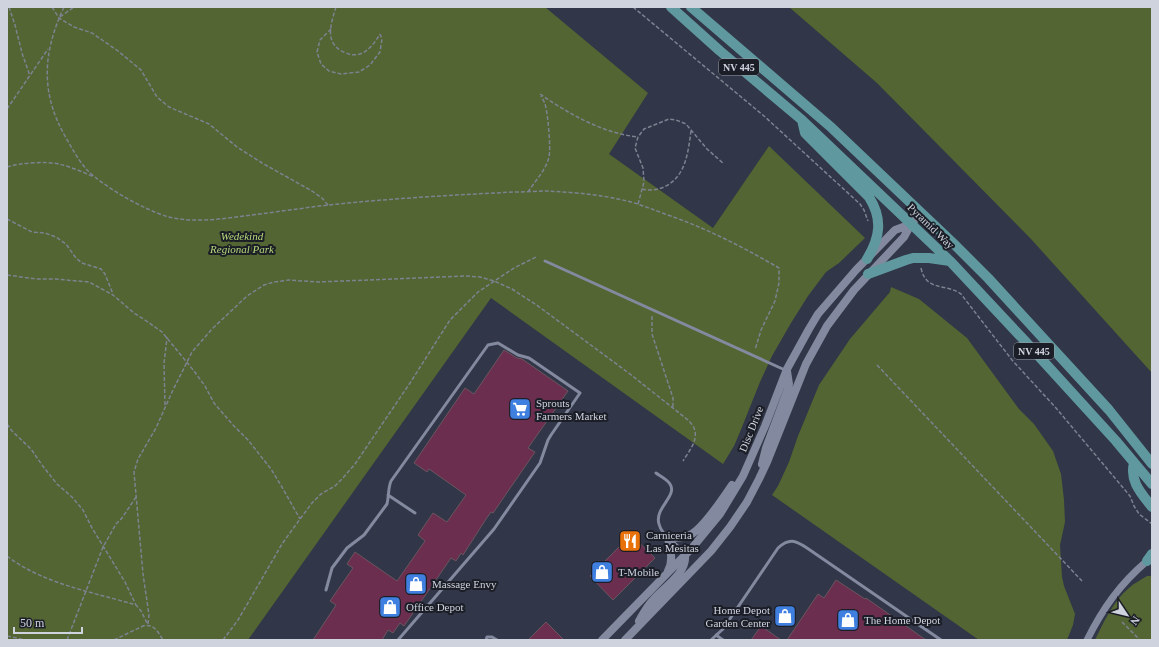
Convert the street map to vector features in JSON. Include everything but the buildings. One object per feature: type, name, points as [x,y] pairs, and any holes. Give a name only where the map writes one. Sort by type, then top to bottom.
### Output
[{"type":"main road","name":"Pyramid Way","points":[[671,7],[720,51],[802,120],[950,261],[1024,340],[1152,484]]},
{"type":"main road","name":"Pyramid Way","points":[[691,7],[832,128],[952,242],[993,283],[1109,410],[1152,464]]},
{"type":"main road","points":[[802,120],[805,133],[870,197],[874,204],[877,212],[878,227],[875,244],[867,259]]},
{"type":"main road","name":"Disc Drive","points":[[628,637],[712,551],[730,527],[747,502],[759,479],[801,377],[815,346],[827,326],[868,274],[904,238],[912,224],[922,213]]},
{"type":"main road","name":"Disc Drive","points":[[602,640],[705,534],[720,514],[743,476],[787,370],[818,314],[842,286],[895,230],[912,224]]},
{"type":"main road","points":[[868,274],[913,258],[928,258],[950,261]]},
{"type":"main road","points":[[759,479],[766,448],[788,389],[789,384],[787,370]]},
{"type":"main road","points":[[660,581],[671,564],[668,538],[680,538],[693,533],[710,515],[735,482],[752,456]]},
{"type":"main road","points":[[1134,463],[1132,468],[1136,486],[1152,507]]},
{"type":"main road","points":[[628,637],[650,604],[682,570],[685,561],[684,556]]},
{"type":"main road","points":[[598,640],[611,631]]},
{"type":"street","points":[[1087,640],[1097,620],[1120,587],[1150,558]]},
{"type":"lane","points":[[545,261],[787,370]]},
{"type":"lane","points":[[326,590],[332,568],[347,548],[364,535],[387,504],[389,484],[488,345],[498,343],[518,354],[530,358],[580,393],[548,440],[540,463],[494,529],[398,640]]},
{"type":"lane","points":[[656,472],[671,485],[672,489],[670,496],[659,514],[658,520],[660,528],[668,538],[681,549],[684,556]]},
{"type":"lane","points":[[388,495],[415,513]]},
{"type":"lane","points":[[711,640],[723,629],[778,548],[786,542],[795,541],[940,640]]},
{"type":"lane","points":[[716,635],[723,640]]},
{"type":"lane","points":[[486,640],[487,637],[492,637],[497,640]]},
{"type":"path","points":[[9,7],[30,76]]},
{"type":"path","points":[[52,7],[59,18],[74,27],[92,33],[118,51],[141,70],[157,97],[168,107],[209,124],[237,147],[262,163],[312,190],[328,205]]},
{"type":"path","points":[[64,7],[49,47],[47,63],[52,110],[79,160],[89,172],[131,201],[154,213],[195,220],[220,219],[328,205],[441,196],[544,191],[615,198],[638,204],[693,224],[722,237],[779,268],[779,283],[775,301],[761,330],[754,356]]},
{"type":"path","points":[[59,18],[74,7]]},
{"type":"path","points":[[330,29],[320,40],[317,52],[321,64],[330,71],[341,74],[359,72],[370,65],[380,52],[382,39],[380,34],[374,45],[363,54],[351,56],[338,50],[332,41],[330,29],[336,7]]},
{"type":"path","points":[[633,7],[764,116],[860,204],[869,223]]},
{"type":"path","points":[[7,109],[49,47]]},
{"type":"path","points":[[528,192],[543,170],[549,157],[550,143],[545,103],[540,94],[581,120],[625,135],[638,137]]},
{"type":"path","points":[[638,204],[644,182],[643,168],[635,148],[638,137],[644,129],[669,119],[686,124],[707,149],[724,164]]},
{"type":"path","points":[[642,189],[658,189],[670,184],[677,177],[684,166],[691,131]]},
{"type":"path","points":[[7,167],[15,164],[58,164],[79,170],[96,178]]},
{"type":"path","points":[[7,219],[32,232],[45,233],[56,237],[66,244],[76,258],[82,263],[101,269],[105,274],[113,295]]},
{"type":"path","points":[[223,640],[238,620],[282,544],[312,503],[321,494],[342,480],[355,464],[410,383],[450,320],[478,292],[514,268],[536,257]]},
{"type":"path","points":[[920,264],[922,274],[928,282],[935,286],[952,289],[961,294],[1012,360],[1056,408],[1130,496],[1139,514],[1152,524]]},
{"type":"path","points":[[7,275],[36,279],[88,282],[113,295],[134,313],[162,332],[205,386],[214,403],[248,440],[270,469],[282,486],[300,519]]},
{"type":"path","points":[[148,624],[149,615],[143,574],[134,472],[138,459],[156,428],[192,352],[212,329],[248,296],[264,285],[289,280],[318,282],[466,276],[480,277],[494,281],[512,289],[538,306],[630,374],[688,420],[694,428],[695,438],[693,446],[683,461]]},
{"type":"path","points":[[653,310],[651,325],[652,334],[674,398],[673,407]]},
{"type":"path","points":[[166,407],[164,363],[167,337]]},
{"type":"path","points":[[877,365],[1082,581]]},
{"type":"path","points":[[7,424],[12,431],[31,449],[57,484],[72,497],[83,510],[103,547],[125,582],[136,605],[142,611],[148,624],[155,627],[163,640]]},
{"type":"path","points":[[68,640],[103,547],[116,524],[122,518],[136,497]]},
{"type":"path","points":[[7,556],[14,562],[31,571],[86,592],[136,605]]},
{"type":"path","points":[[1122,622],[1140,640]]},
{"type":"path","points":[[114,640],[148,624]]},
{"type":"path","points":[[7,636],[25,640]]},
{"type":"green space","name":"Wedekind Regional Park","points":[[7,7],[545,7],[648,93],[609,154],[713,228],[769,146],[865,238],[839,263],[826,272],[808,296],[791,323],[772,356],[734,446],[723,464],[491,298],[248,640],[7,640]]},
{"type":"green space","points":[[789,7],[1152,7],[1152,373],[1031,239],[877,83]]},
{"type":"green space","points":[[891,287],[919,299],[967,338],[1019,409],[1034,424],[1053,451],[1061,474],[1064,500],[1065,522],[1060,545],[1062,577],[1075,614],[1073,625],[1067,640],[979,640],[772,495],[778,486],[789,462],[819,385],[850,339],[890,292]]},
{"type":"green space","points":[[1147,576],[1152,576],[1152,640],[1095,640],[1105,619],[1118,599],[1131,586]]},
{"type":"place","name":"Sprouts Farmers Market","points":[[520,409]]},
{"type":"place","name":"Carniceria Las Mesitas","points":[[630,541]]},
{"type":"place","name":"T-Mobile","points":[[602,572]]},
{"type":"place","name":"Massage Envy","points":[[416,584]]},
{"type":"place","name":"Office Depot","points":[[390,607]]},
{"type":"place","name":"Home Depot Garden Center","points":[[785,616]]},
{"type":"place","name":"The Home Depot","points":[[848,620]]}]
